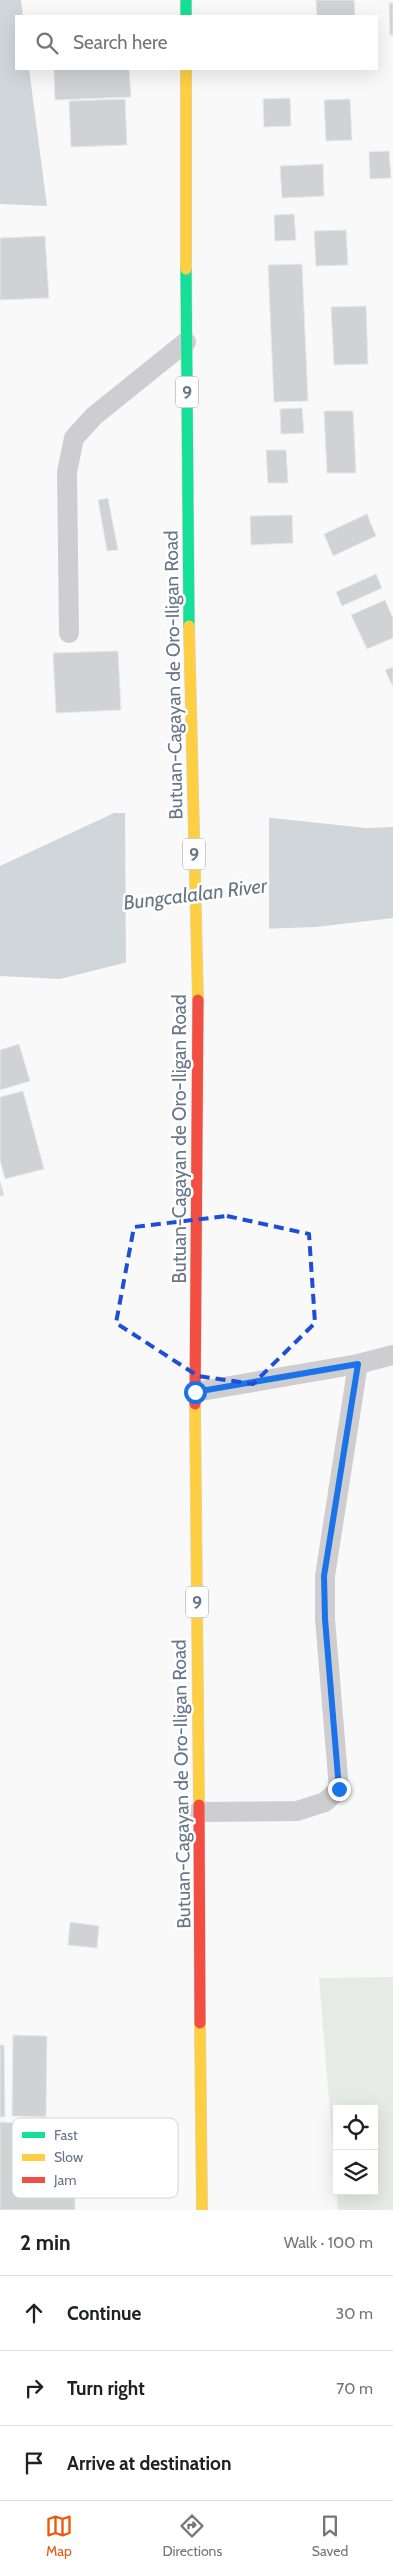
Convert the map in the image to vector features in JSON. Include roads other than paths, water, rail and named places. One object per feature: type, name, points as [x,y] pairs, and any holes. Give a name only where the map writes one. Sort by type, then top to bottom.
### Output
[{"type":"highway","points":[[186,0],[186,15]]},
{"type":"highway","name":"Butuan-Cagayan de Oro-Iligan Road","points":[[186,70],[186,342],[190,714],[198,993],[195,1392],[202,2210]]},
{"type":"lane","points":[[68,633],[67,472],[74,438],[94,416],[186,342]]},
{"type":"lane","points":[[195,1392],[358,1364],[393,1354]]},
{"type":"lane","points":[[198,1812],[297,1811],[325,1802],[339,1789],[325,1619],[324,1576],[358,1364]]},
{"type":"water","points":[[0,0],[21,0],[23,15],[15,15],[15,70],[29,70],[47,206],[0,204]]},
{"type":"water","name":"Bungcalalan River","points":[[114,813],[226,813],[366,828],[393,827],[393,918],[316,927],[260,929],[60,979],[0,976],[0,866]]}]
